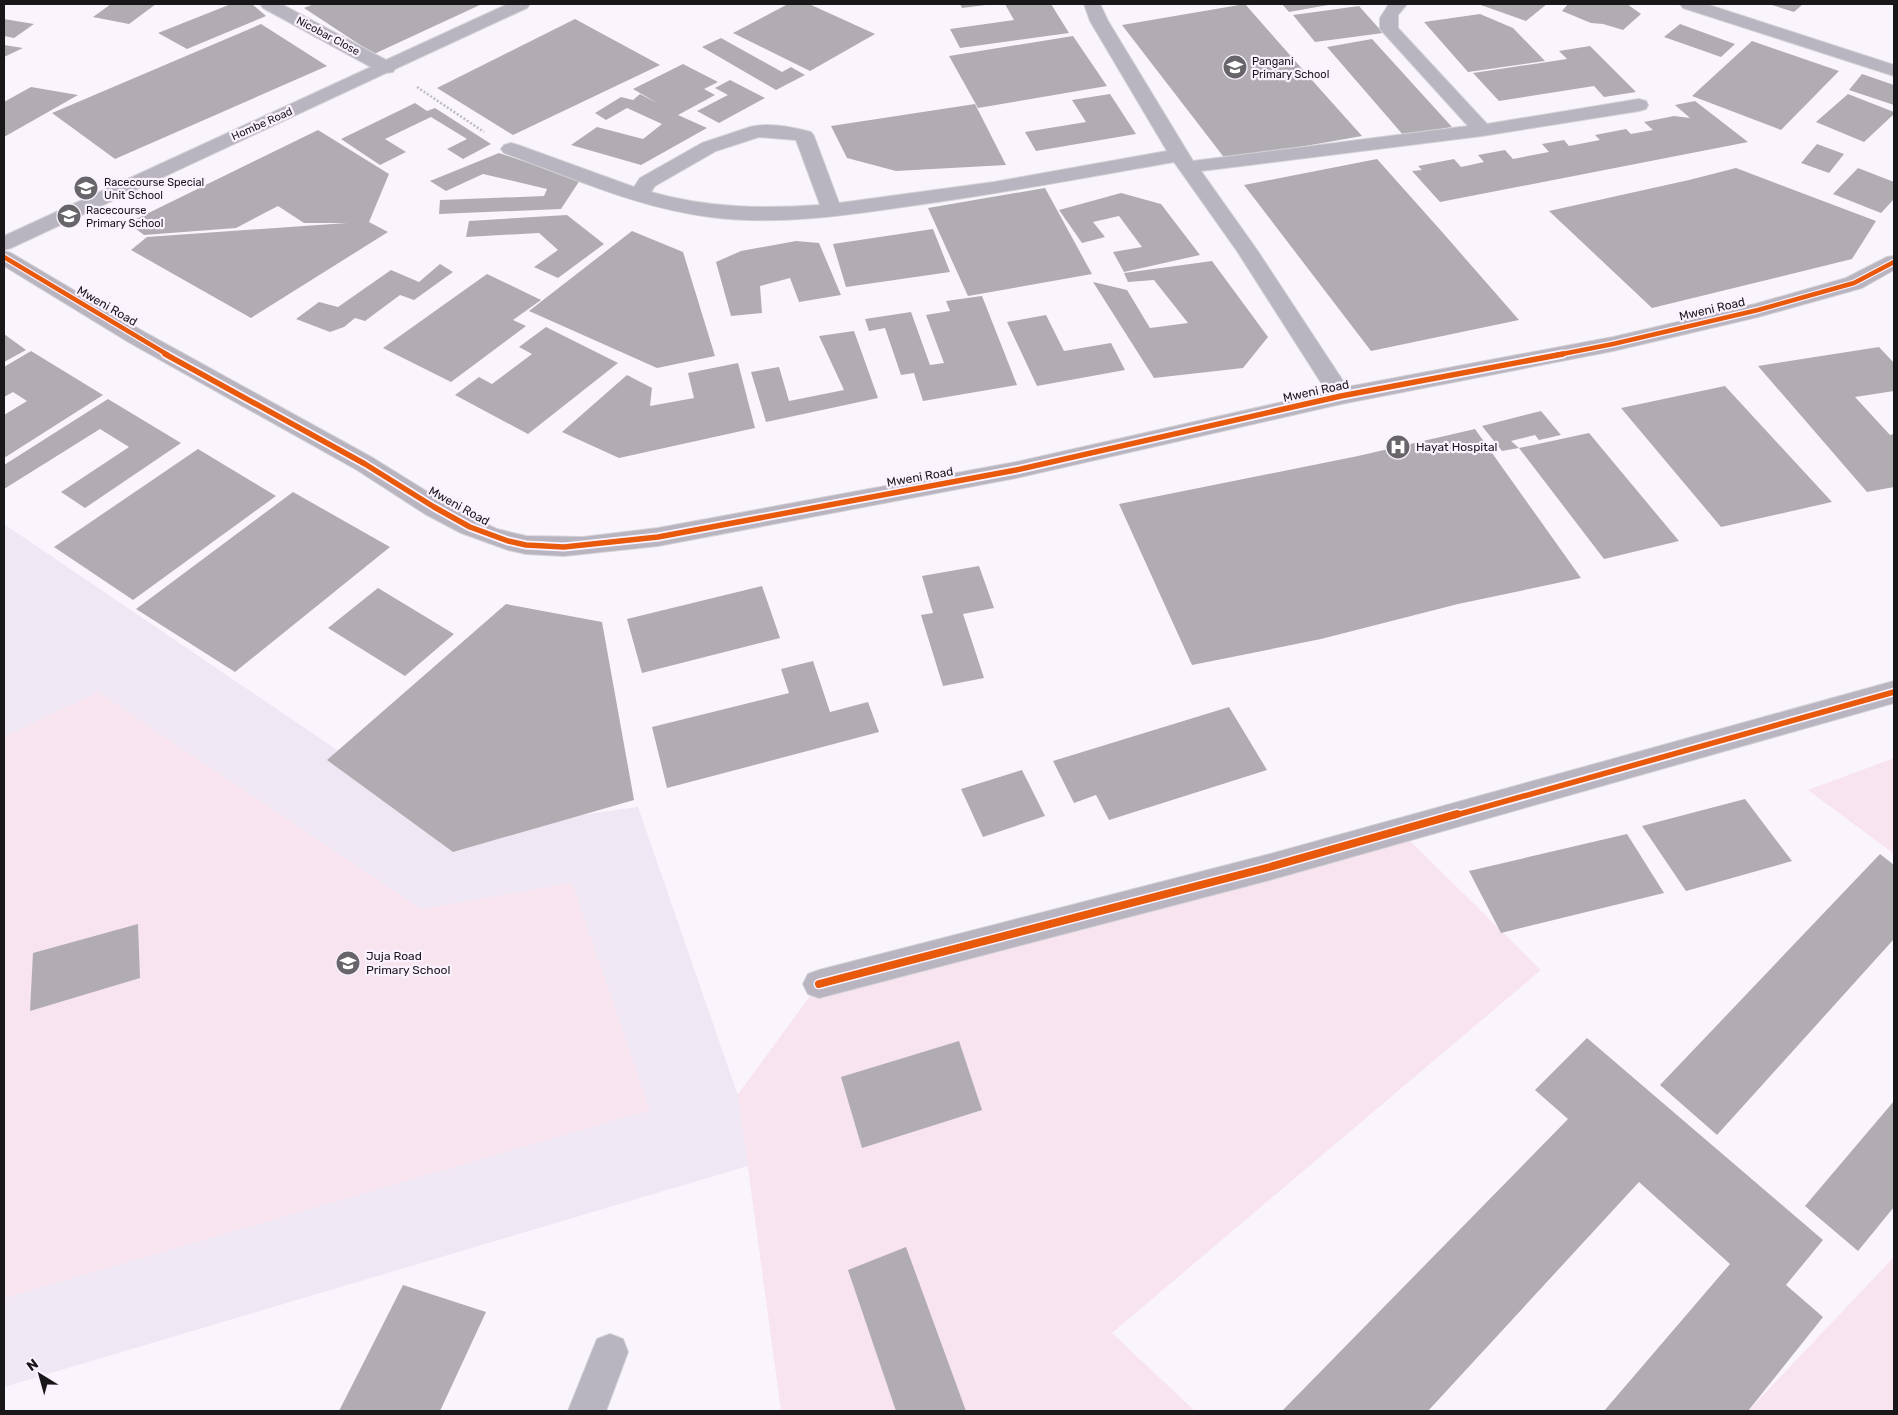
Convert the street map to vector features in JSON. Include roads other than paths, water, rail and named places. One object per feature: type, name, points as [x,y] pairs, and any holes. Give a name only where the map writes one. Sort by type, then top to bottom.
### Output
[{"type":"street","name":"Nicobar Close","points":[[269,4],[387,68]]},
{"type":"street","name":"Hombe Road","points":[[4,244],[387,68],[521,4]]},
{"type":"street","points":[[1092,4],[1099,21],[1184,161],[1247,250],[1341,396]]},
{"type":"street","points":[[1399,4],[1391,11],[1387,19],[1389,29],[1482,130]]},
{"type":"street","points":[[1689,4],[1894,71]]},
{"type":"street","points":[[511,150],[666,204],[744,214],[831,210],[1184,161],[1482,130],[1639,105]]},
{"type":"street","points":[[639,195],[648,182],[709,147],[757,131],[779,132],[804,136],[820,175],[831,210]]},
{"type":"street","name":"Mweni Road","points":[[4,257],[43,282],[220,384],[396,481],[434,507],[476,530],[508,542],[546,546],[598,543],[658,536],[1007,472],[1341,396],[1614,344],[1758,310],[1854,283],[1894,262]]},
{"type":"street","points":[[820,984],[1270,867],[1894,692]]},
{"type":"street","points":[[587,1411],[610,1352]]},
{"type":"place","name":"Pangani Primary School","points":[[1235,67]]},
{"type":"place","name":"Racecourse Special Unit School","points":[[86,188]]},
{"type":"place","name":"Racecourse Primary School","points":[[69,216]]},
{"type":"place","name":"Hayat Hospital","points":[[1398,447]]},
{"type":"place","name":"Juja Road Primary School","points":[[348,963]]}]
